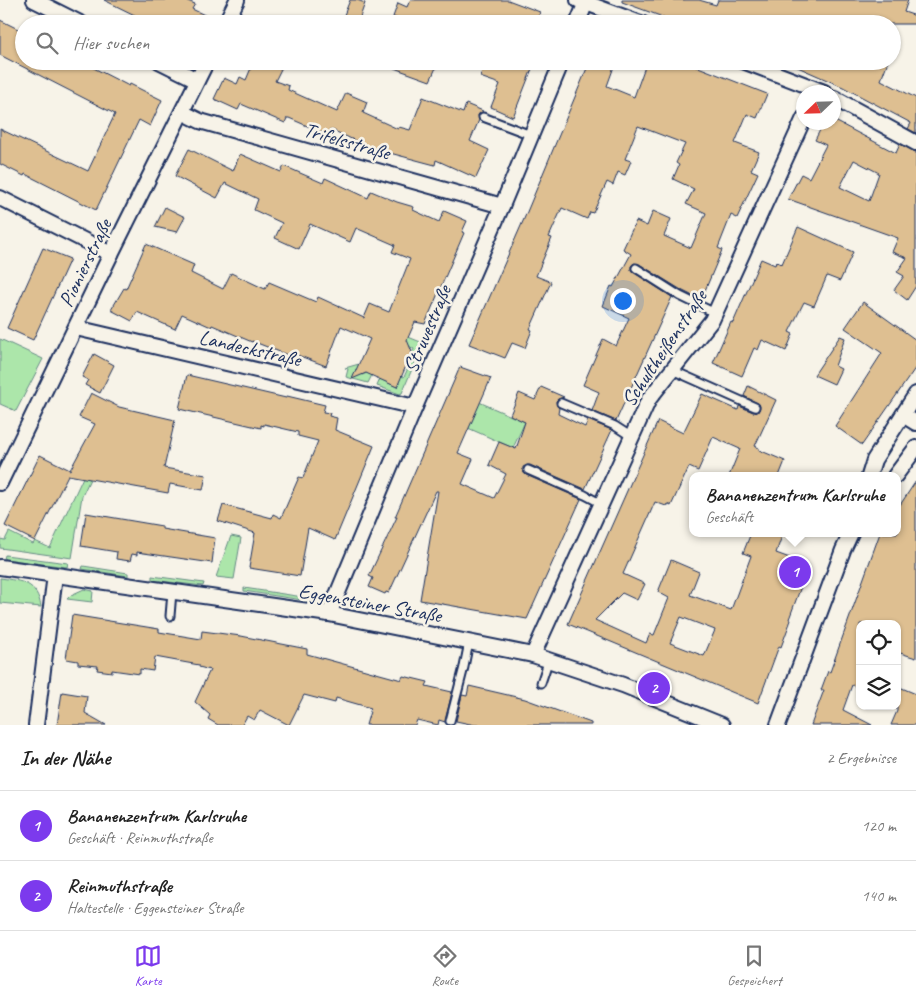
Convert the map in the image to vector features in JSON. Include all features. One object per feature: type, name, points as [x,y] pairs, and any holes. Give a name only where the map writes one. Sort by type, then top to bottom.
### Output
[{"type":"street","points":[[34,0],[64,15]]},
{"type":"street","points":[[230,15],[237,0]]},
{"type":"street","points":[[579,15],[583,1],[620,15]]},
{"type":"street","points":[[177,70],[197,80]]},
{"type":"street","name":"Pionierstraße","points":[[0,483],[202,70]]},
{"type":"street","name":"Struvestraße","points":[[329,614],[558,70]]},
{"type":"street","points":[[766,70],[804,85]]},
{"type":"street","points":[[841,102],[916,143]]},
{"type":"street","name":"Trifelsstraße","points":[[182,112],[200,121],[502,206]]},
{"type":"street","name":"Schultheißenstraße","points":[[534,655],[649,399],[712,320],[798,130]]},
{"type":"street","points":[[0,198],[111,254]]},
{"type":"street","name":"Landeckstraße","points":[[76,328],[415,407]]},
{"type":"street","points":[[870,472],[874,460],[916,394]]},
{"type":"street","points":[[903,415],[916,423]]},
{"type":"street","points":[[898,472],[916,448]]},
{"type":"street","points":[[778,725],[849,537]]},
{"type":"street","name":"Eggensteiner Straße","points":[[0,568],[329,614],[534,655],[623,685],[700,721],[722,725]]},
{"type":"street","points":[[36,725],[55,576]]},
{"type":"lane","points":[[482,117],[531,135]]},
{"type":"lane","points":[[636,268],[680,296],[715,312]]},
{"type":"lane","points":[[672,370],[755,407]]},
{"type":"lane","points":[[561,403],[615,426],[632,436]]},
{"type":"lane","points":[[528,470],[602,504]]},
{"type":"lane","points":[[170,616],[172,592]]},
{"type":"lane","points":[[450,721],[469,642]]},
{"type":"lane","points":[[541,683],[549,659]]},
{"type":"green space","points":[[396,332],[423,343],[400,394],[377,386],[380,379],[397,387],[401,376],[404,377],[408,368],[406,366],[414,349],[404,343]]},
{"type":"green space","points":[[0,339],[43,359],[16,411],[0,404]]},
{"type":"green space","points":[[359,364],[362,375],[367,373],[372,375],[368,383],[346,377],[348,369],[345,368]]},
{"type":"green space","points":[[479,402],[525,422],[513,448],[468,428]]},
{"type":"green space","points":[[79,453],[97,456],[90,479],[82,496],[72,558],[0,548],[0,539],[5,540],[9,532],[33,544],[35,541],[50,548],[85,473],[76,461]]},
{"type":"green space","points":[[231,536],[241,538],[234,579],[216,577]]},
{"type":"green space","points":[[5,555],[68,563],[67,567],[4,559]]},
{"type":"green space","points":[[83,566],[128,573],[128,576],[82,569]]},
{"type":"green space","points":[[152,576],[204,583],[203,586],[152,580]]},
{"type":"green space","points":[[0,578],[27,584],[36,592],[41,607],[0,603]]},
{"type":"green space","points":[[244,588],[316,599],[316,602],[244,591]]},
{"type":"green space","points":[[84,589],[93,591],[92,602],[67,599],[71,595]]},
{"type":"building","points":[[104,0],[185,0],[195,4],[192,9],[204,15],[135,15]]},
{"type":"building","points":[[350,0],[365,3],[361,15],[344,15]]},
{"type":"building","points":[[410,0],[508,0],[540,12],[539,15],[394,15],[398,3],[407,7]]},
{"type":"building","points":[[622,0],[699,0],[716,5],[718,0],[908,0],[904,12],[916,16],[916,24],[901,24],[901,15],[657,15],[622,2]]},
{"type":"building","points":[[0,20],[15,28],[15,63],[0,55]]},
{"type":"building","points":[[29,70],[98,70],[162,100],[150,126],[139,120],[96,210],[25,174],[24,176],[0,164],[0,129],[88,171],[115,114]]},
{"type":"building","points":[[250,70],[280,70],[275,81],[289,86],[288,90],[337,112],[346,93],[367,102],[363,113],[398,129],[399,127],[410,130],[423,97],[463,113],[466,104],[483,111],[478,115],[479,120],[470,141],[489,150],[476,178],[436,160],[435,165],[371,148],[330,129],[328,135],[289,118],[287,118],[285,123],[241,104],[238,110],[214,99],[224,78],[237,84],[240,77],[246,80]]},
{"type":"building","points":[[399,70],[435,70],[430,81]]},
{"type":"building","points":[[482,70],[531,70],[513,117],[491,107],[500,84],[480,77]]},
{"type":"building","points":[[586,70],[613,70],[607,86],[634,97],[644,70],[706,70],[767,94],[757,118],[747,114],[735,143],[759,152],[751,170],[758,173],[737,218],[731,215],[718,248],[722,250],[701,300],[639,264],[634,263],[631,266],[633,272],[672,297],[616,421],[592,411],[599,392],[583,385],[603,339],[616,346],[629,318],[603,306],[611,286],[613,287],[631,254],[623,249],[636,221],[647,226],[653,211],[671,219],[664,236],[691,248],[706,213],[686,204],[694,189],[673,179],[679,165],[676,163],[685,144],[638,126],[625,159],[631,161],[625,175],[618,172],[613,185],[607,182],[593,213],[590,212],[587,219],[562,208],[549,237],[552,238],[536,276],[551,282],[530,329],[532,330],[525,348],[512,343],[505,358],[469,344]]},
{"type":"building","points":[[804,70],[885,70],[881,80],[916,98],[916,133],[908,129],[911,123],[841,85]]},
{"type":"building","points":[[841,124],[896,153],[900,144],[916,152],[916,286],[907,300],[894,290],[904,276],[897,272],[907,258],[892,252],[898,238],[788,199],[801,174],[809,178],[826,145],[815,140],[820,130],[841,130]],"holes":[[[854,160],[879,173],[869,201],[840,187]]]},
{"type":"building","points":[[189,149],[233,171],[240,154],[281,172],[284,166],[323,183],[325,178],[368,198],[371,191],[414,207],[413,210],[439,222],[444,211],[467,221],[462,232],[464,233],[425,324],[415,322],[407,340],[412,352],[397,387],[366,373],[352,379],[370,339],[341,326],[326,366],[292,353],[290,356],[212,325],[211,327],[182,314],[175,329],[137,312],[132,321],[111,310],[124,288],[126,289],[146,244],[194,265],[191,273],[223,289],[231,273],[265,289],[269,282],[316,302],[318,297],[364,318],[370,304],[389,312],[410,259],[392,252],[395,245],[356,228],[350,242],[310,224],[299,249],[275,238],[282,223],[254,210],[258,199],[225,183],[217,198],[175,176]]},
{"type":"building","points":[[165,207],[185,217],[177,232],[155,227]]},
{"type":"building","points":[[798,227],[853,252],[840,281],[827,276],[814,306],[804,302],[789,332],[793,334],[786,351],[762,340],[758,350],[754,348],[742,376],[713,363],[761,259],[775,265],[776,262],[782,264]]},
{"type":"building","points":[[43,248],[70,259],[33,340],[7,328]]},
{"type":"building","points":[[863,302],[916,340],[916,367],[862,445],[835,426],[882,353],[845,328]]},
{"type":"building","points":[[840,336],[845,338],[835,366],[841,369],[834,384],[814,375]]},
{"type":"building","points":[[94,354],[114,365],[100,393],[85,385],[88,380],[82,377]]},
{"type":"building","points":[[460,367],[491,378],[458,453],[473,459],[462,484],[494,498],[506,474],[489,465],[499,442],[516,449],[525,422],[510,415],[519,393],[535,400],[541,387],[564,397],[556,401],[559,408],[558,414],[585,427],[588,420],[612,430],[585,489],[530,465],[523,467],[526,475],[581,499],[527,619],[420,600],[438,491],[436,491],[389,593],[386,592],[385,594],[369,587],[373,578],[369,576],[397,517],[395,517]]},
{"type":"building","points":[[187,375],[325,405],[323,412],[330,413],[329,416],[337,418],[335,430],[374,446],[335,540],[308,528],[300,576],[249,568],[255,533],[218,521],[223,505],[272,518],[273,514],[281,518],[299,477],[303,478],[318,441],[298,436],[298,432],[264,424],[264,426],[261,425],[261,428],[179,409]]},
{"type":"building","points":[[748,386],[776,400],[755,446],[759,450],[785,461],[781,472],[731,472],[740,449],[713,437],[698,471],[689,467],[671,506],[655,502],[623,574],[645,584],[637,600],[622,593],[595,620],[646,643],[650,634],[654,635],[669,598],[658,592],[671,560],[699,572],[690,595],[731,610],[751,556],[743,553],[749,537],[782,537],[776,553],[809,565],[789,619],[791,620],[781,647],[779,646],[758,703],[568,624],[658,421],[683,433],[702,394],[738,410],[739,406],[753,412],[758,412],[759,404],[744,396]],"holes":[[[681,617],[715,630],[704,656],[670,643]]]},
{"type":"building","points":[[91,393],[119,407],[175,420],[164,468],[206,475],[203,490],[170,484],[168,493],[68,475],[35,541],[5,526],[40,455],[70,470],[95,424],[79,417]]},
{"type":"building","points":[[916,481],[916,658],[901,653],[901,620],[856,620],[856,686],[852,685],[843,710],[872,725],[811,725],[824,690],[821,690],[828,671],[830,672],[879,537],[901,537],[901,504]]},
{"type":"building","points":[[86,513],[162,526],[162,529],[215,538],[212,563],[137,552],[137,555],[132,554],[130,561],[116,559],[117,552],[81,546]]},
{"type":"building","points":[[72,615],[159,629],[159,632],[201,639],[202,631],[241,636],[307,649],[307,654],[401,680],[403,676],[428,682],[426,686],[452,692],[445,722],[439,720],[438,725],[417,720],[415,725],[366,725],[371,708],[336,698],[335,703],[304,695],[289,725],[260,710],[254,720],[247,716],[242,725],[218,725],[208,719],[210,715],[195,702],[210,670],[199,667],[199,665],[155,657],[153,671],[140,669],[140,674],[97,670],[98,666],[78,664],[78,661],[66,659]]},
{"type":"building","points":[[469,686],[525,699],[591,723],[591,725],[475,725],[456,721],[462,695],[467,696]]},
{"type":"building","points":[[901,688],[916,694],[916,725],[891,725],[897,711],[901,710]]},
{"type":"building","points":[[62,692],[87,696],[85,713],[106,725],[57,725]]},
{"type":"place","name":"Bananenzentrum Karlsruhe","points":[[795,572]]},
{"type":"place","name":"Reinmuthstraße","points":[[654,688]]}]
